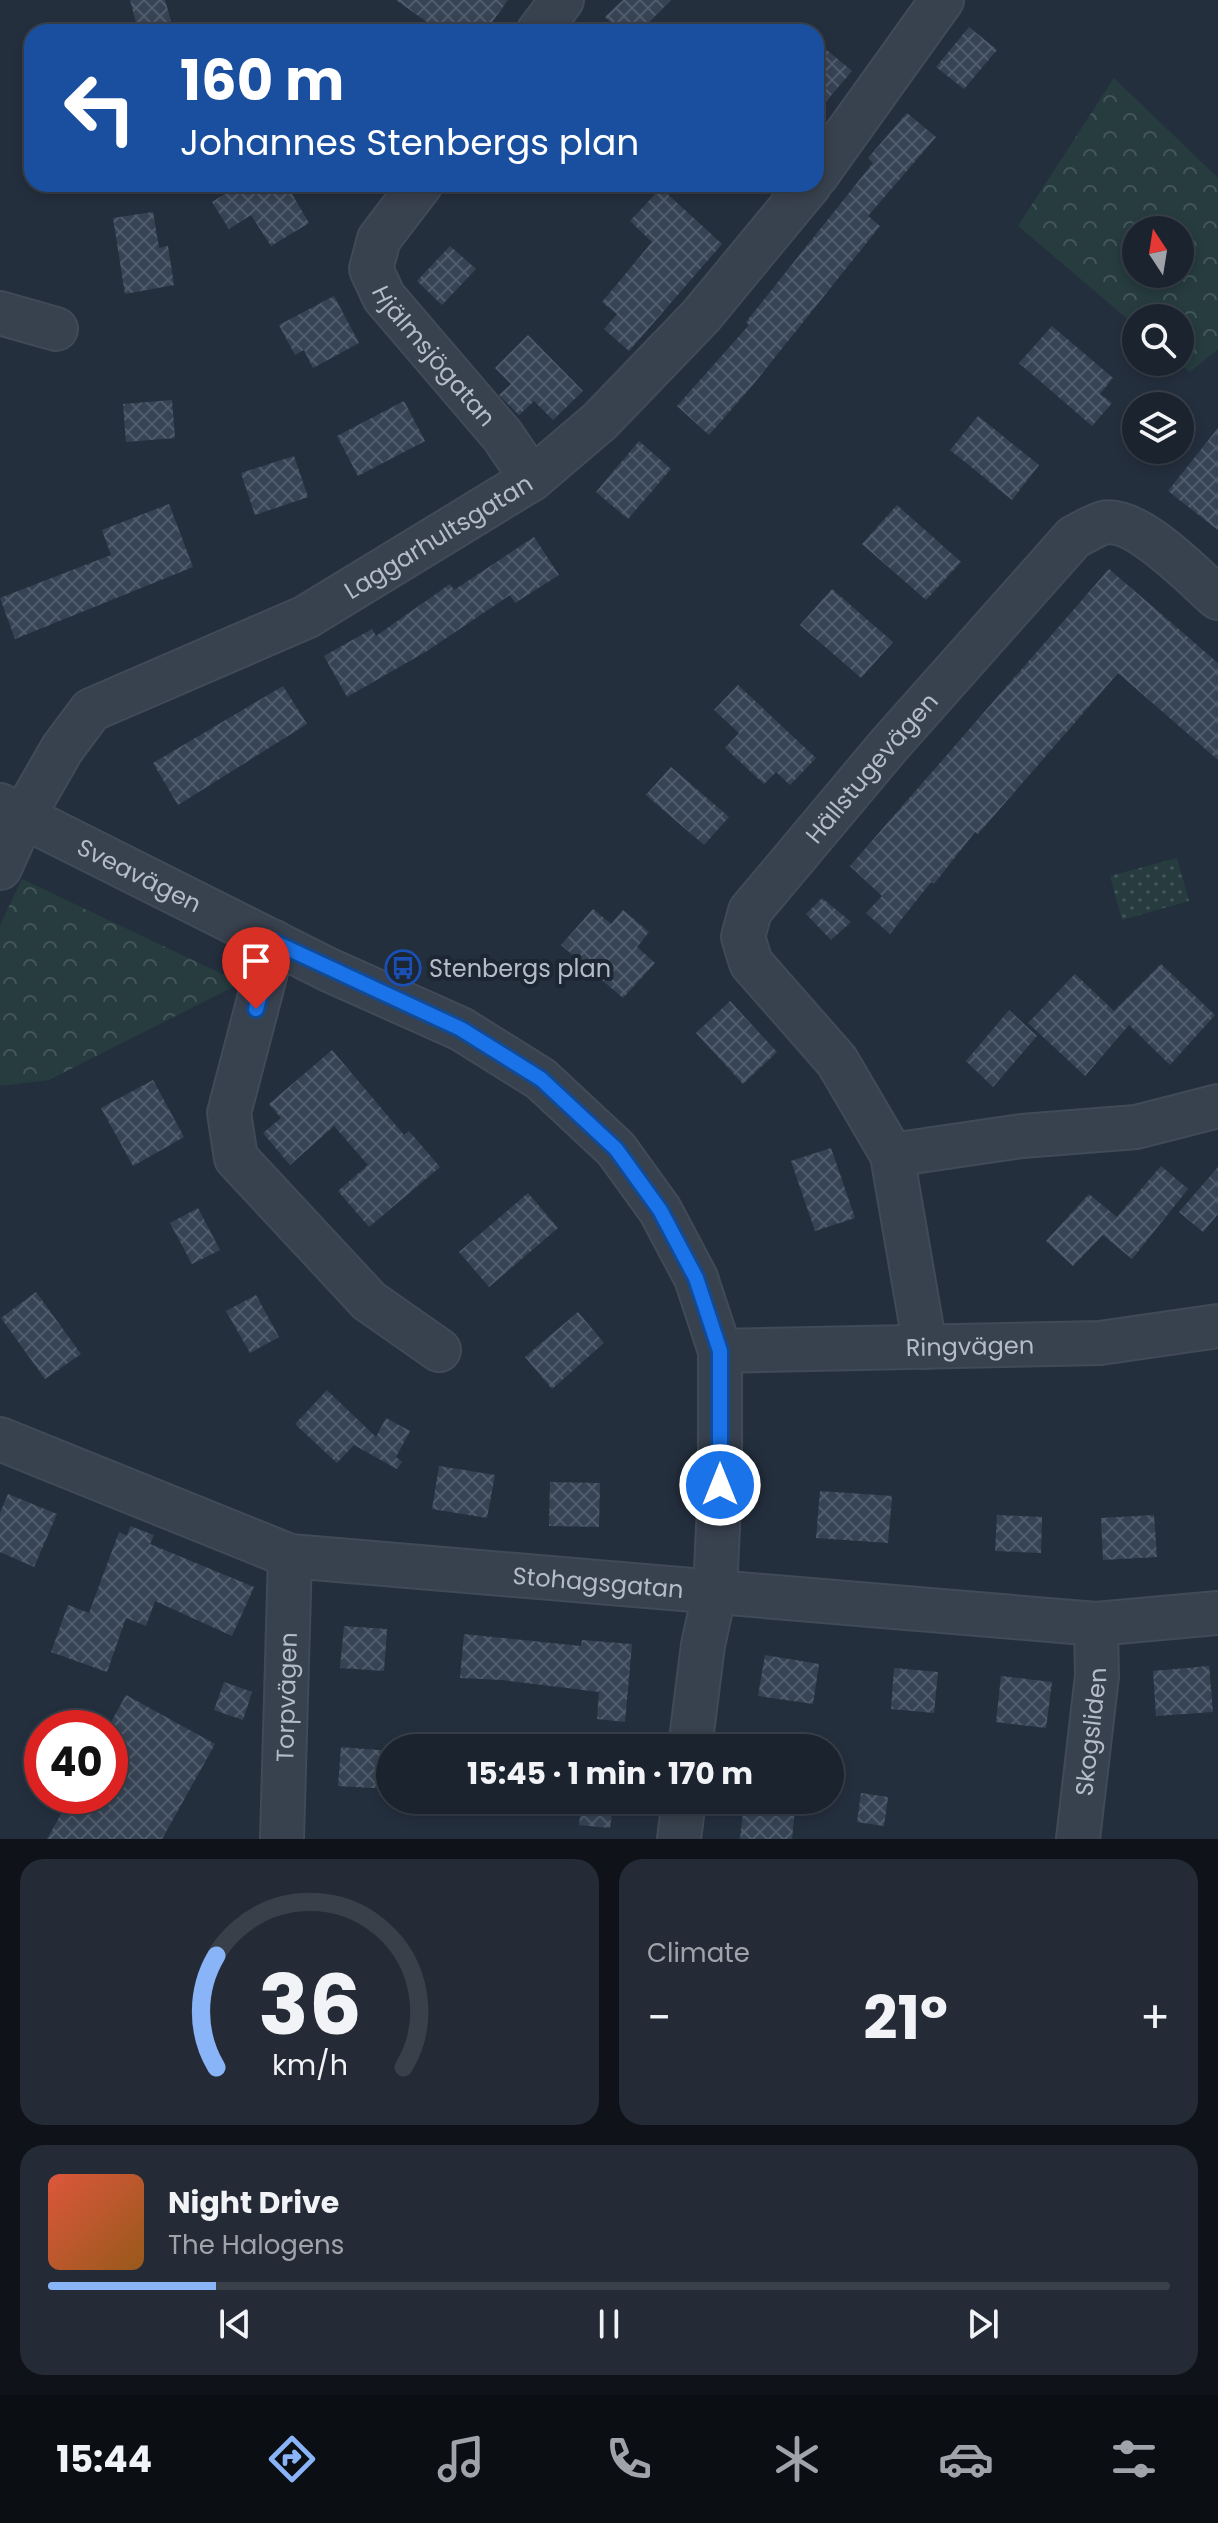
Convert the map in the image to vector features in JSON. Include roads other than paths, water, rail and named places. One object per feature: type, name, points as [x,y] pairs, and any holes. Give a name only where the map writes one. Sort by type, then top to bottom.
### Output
[{"type":"street","points":[[544,24],[562,0]]},
{"type":"street","points":[[824,165],[942,0]]},
{"type":"street","name":"Hjälmsjögatan","points":[[415,192],[379,239],[371,269],[384,297],[502,435],[532,479]]},
{"type":"street","name":"Laggarhultsgatan","points":[[0,868],[12,811],[91,710],[306,617],[532,479],[600,421],[701,316],[803,192]]},
{"type":"street","points":[[0,313],[56,329]]},
{"type":"street","name":"Hällstugevägen","points":[[925,1347],[892,1155],[837,1061],[751,963],[743,937],[750,911],[890,744],[1074,537],[1105,522],[1131,527],[1166,552],[1218,598]]},
{"type":"street","name":"Sveavägen","points":[[12,811],[274,942],[461,1029],[541,1079],[616,1149],[660,1210],[696,1278],[720,1351],[720,1485],[715,1590],[703,1645],[692,1734]]},
{"type":"street","points":[[274,942],[229,1113],[236,1158],[369,1301],[439,1350]]},
{"type":"street","points":[[892,1155],[1022,1136],[1136,1127],[1218,1106]]},
{"type":"street","name":"Ringvägen","points":[[720,1351],[1100,1343],[1218,1326]]},
{"type":"street","name":"Stohagsgatan","points":[[0,1439],[290,1556],[1096,1624],[1218,1613]]},
{"type":"street","name":"Torpvägen","points":[[282,1839],[290,1556]]},
{"type":"street","name":"Skogsliden","points":[[1078,1839],[1097,1676],[1096,1624]]},
{"type":"street","points":[[679,1839],[682,1814]]},
{"type":"place","name":"Stenbergs plan","points":[[403,968]]}]
